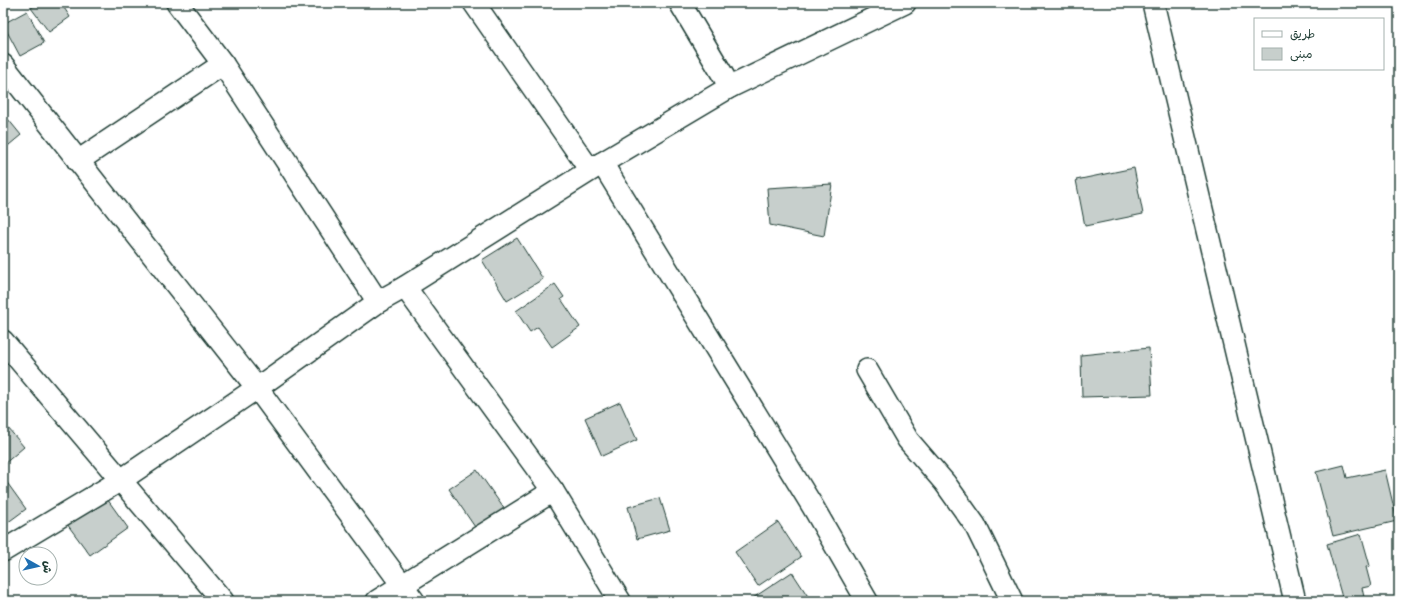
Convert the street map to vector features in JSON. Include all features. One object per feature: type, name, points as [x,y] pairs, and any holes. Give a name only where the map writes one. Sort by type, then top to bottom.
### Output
[{"type":"street","points":[[177,3],[223,64],[378,302]]},
{"type":"street","points":[[474,3],[596,167],[813,507],[867,601]]},
{"type":"street","points":[[680,3],[730,87]]},
{"type":"street","points":[[3,551],[121,480],[257,388],[378,302],[405,287],[596,167],[730,87],[905,3]]},
{"type":"street","points":[[1153,3],[1295,601]]},
{"type":"street","points":[[78,160],[223,64]]},
{"type":"street","points":[[3,65],[257,388],[409,593]]},
{"type":"street","points":[[405,287],[553,491],[620,601]]},
{"type":"street","points":[[3,340],[223,601]]},
{"type":"street","points":[[867,370],[908,440],[945,483],[975,525],[1012,601]]},
{"type":"street","points":[[377,601],[409,593],[553,491]]},
{"type":"building","points":[[39,3],[61,3],[70,17],[49,32],[31,8]]},
{"type":"building","points":[[27,11],[44,43],[20,56],[3,24]]},
{"type":"building","points":[[3,113],[21,135],[3,150]]},
{"type":"building","points":[[1134,168],[1143,214],[1085,226],[1076,180]]},
{"type":"building","points":[[832,184],[824,236],[770,225],[767,188]]},
{"type":"building","points":[[517,238],[543,279],[507,301],[482,260]]},
{"type":"building","points":[[555,284],[564,297],[561,299],[580,327],[552,347],[538,327],[530,332],[516,311]]},
{"type":"building","points":[[1149,348],[1152,395],[1082,397],[1081,355]]},
{"type":"building","points":[[620,402],[637,440],[602,456],[585,418]]},
{"type":"building","points":[[8,428],[24,447],[3,465],[3,432]]},
{"type":"building","points":[[1344,465],[1347,478],[1385,470],[1397,521],[1333,536],[1316,472]]},
{"type":"building","points":[[477,470],[505,510],[477,530],[449,489]]},
{"type":"building","points":[[3,477],[26,509],[3,526]]},
{"type":"building","points":[[105,496],[128,528],[90,555],[67,524]]},
{"type":"building","points":[[660,498],[670,530],[637,539],[628,507]]},
{"type":"building","points":[[778,522],[801,557],[758,586],[735,552]]},
{"type":"building","points":[[1361,534],[1370,566],[1366,567],[1371,586],[1362,588],[1364,597],[1343,601],[1327,544]]},
{"type":"building","points":[[792,572],[811,601],[755,601],[753,598]]}]
